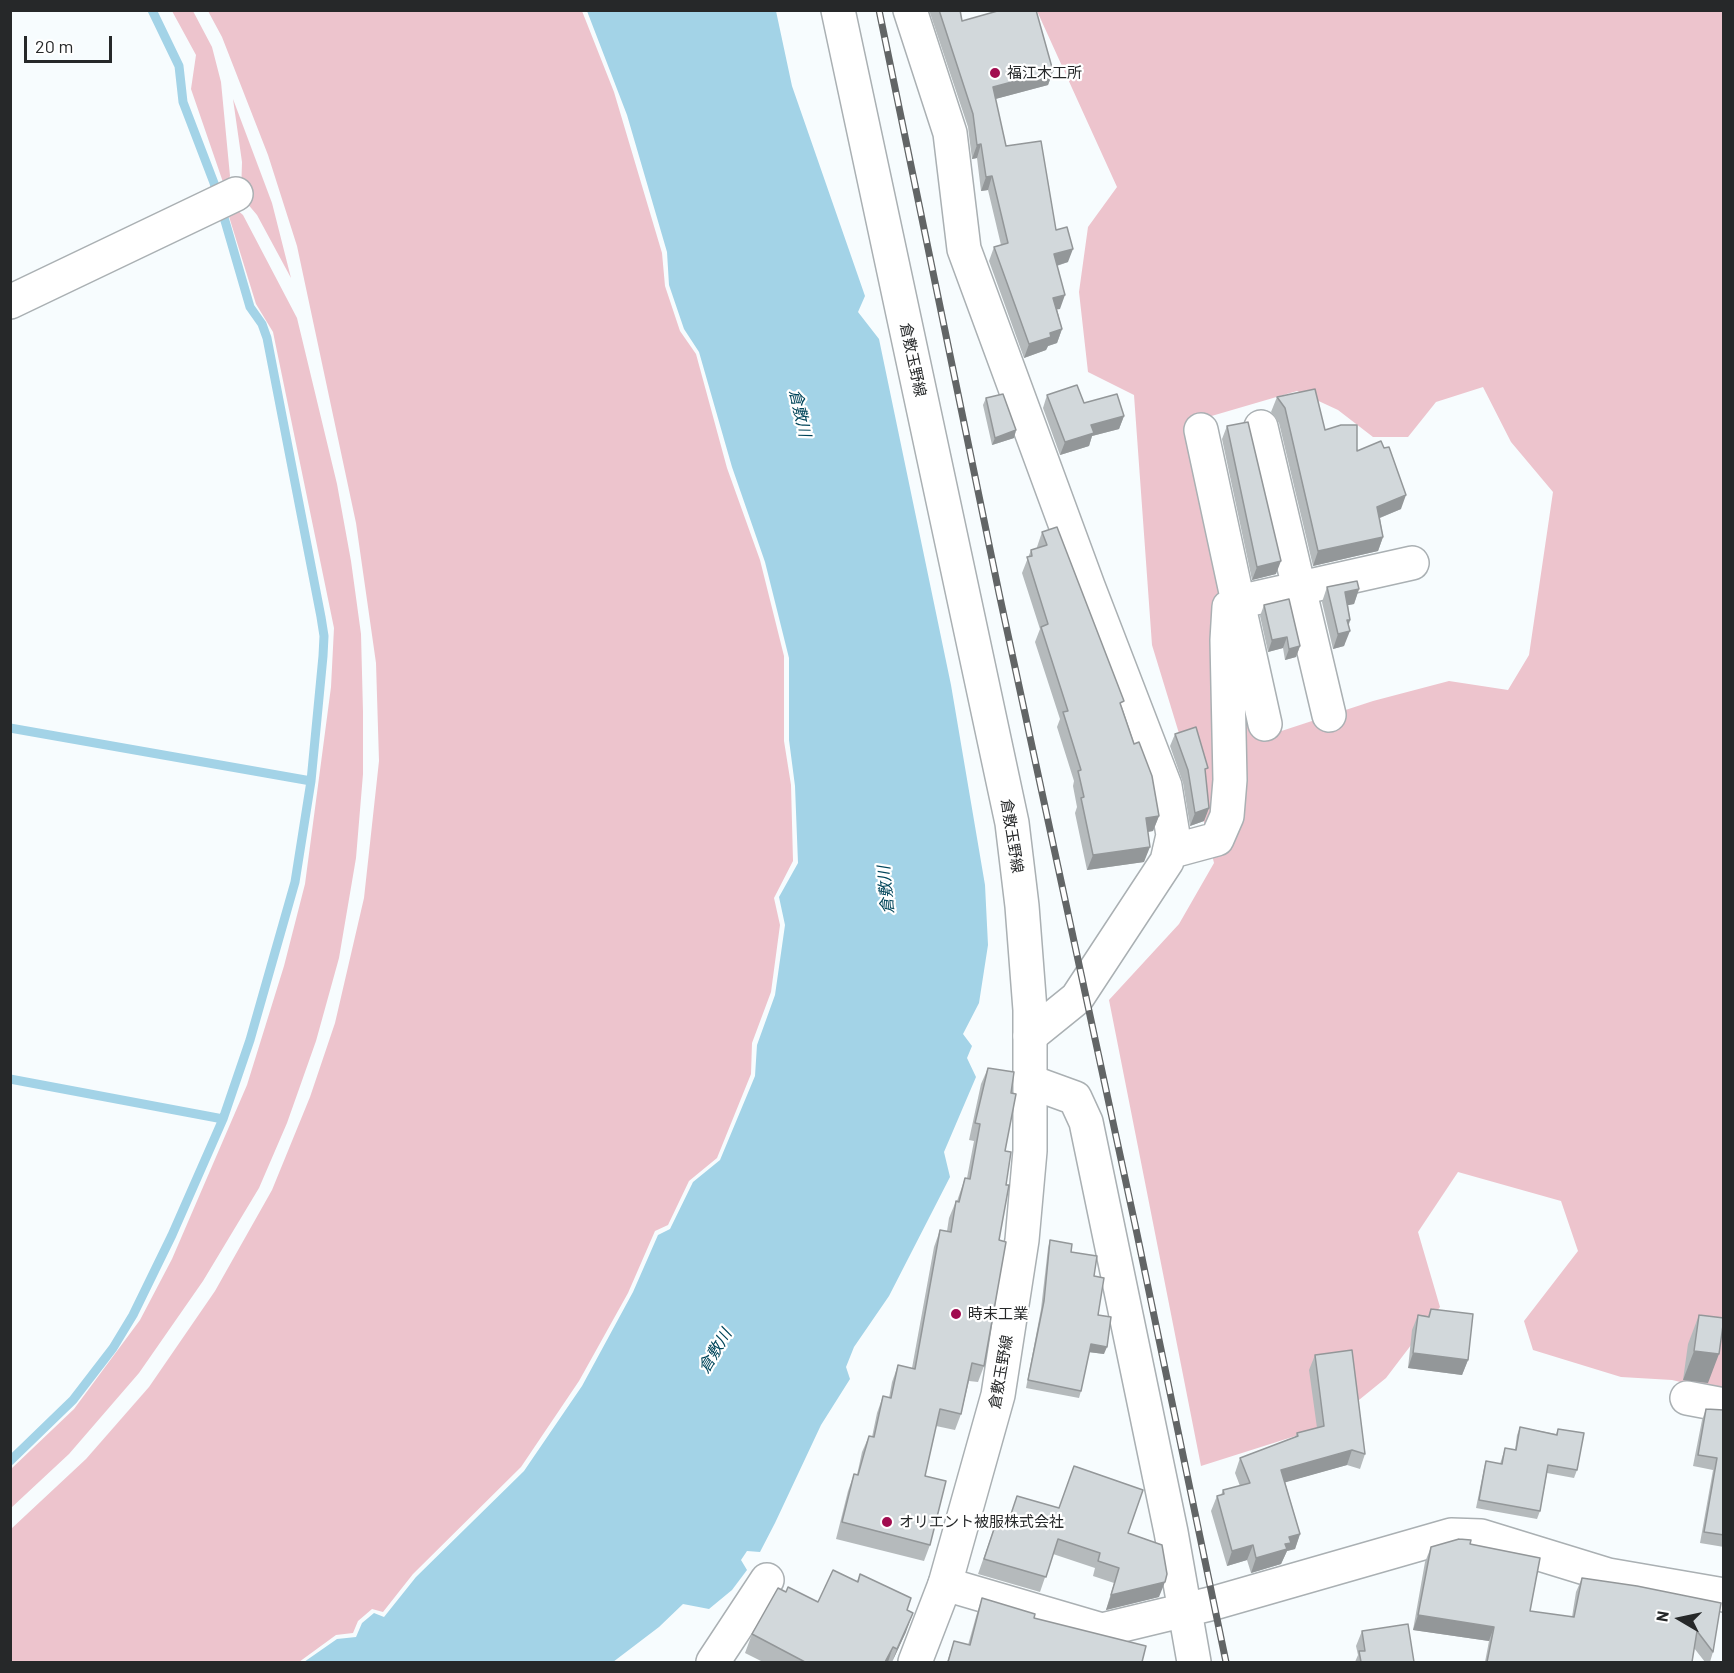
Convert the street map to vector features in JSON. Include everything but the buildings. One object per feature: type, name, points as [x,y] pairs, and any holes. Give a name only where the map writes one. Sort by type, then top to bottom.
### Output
[{"type":"street","name":"倉敷玉野線","points":[[838,10],[1012,823],[1023,906],[1030,1036],[1030,1151],[1022,1240],[998,1395],[945,1584],[915,1662]]},
{"type":"street","points":[[910,10],[950,133],[964,249],[1088,586],[1165,786],[1173,835],[1167,861],[1077,998],[1030,1036]]},
{"type":"street","points":[[10,302],[224,199]]},
{"type":"street","points":[[1261,427],[1329,716]]},
{"type":"street","points":[[1201,430],[1265,724]]},
{"type":"street","points":[[1169,852],[1216,839],[1227,816],[1230,780],[1227,640],[1229,607],[1238,602],[1412,563]]},
{"type":"street","points":[[1031,1082],[1075,1098],[1086,1122],[1171,1532],[1194,1662]]},
{"type":"street","points":[[1687,1398],[1724,1405]]},
{"type":"street","points":[[945,1584],[1102,1630],[1183,1610],[1451,1535],[1481,1536],[1608,1575],[1724,1595]]},
{"type":"street","points":[[713,1662],[767,1580]]},
{"type":"shaded area","points":[[172,11],[193,11],[212,47],[221,82],[230,176],[225,188],[191,89],[196,55]]},
{"type":"shaded area","points":[[208,11],[582,11],[614,92],[662,253],[665,286],[680,331],[696,354],[727,468],[760,560],[784,656],[784,741],[791,785],[793,861],[774,898],[780,925],[771,992],[752,1043],[751,1074],[717,1158],[689,1181],[668,1225],[655,1231],[628,1293],[579,1381],[521,1467],[413,1574],[383,1612],[372,1609],[358,1621],[353,1633],[336,1635],[299,1662],[11,1662],[11,1529],[86,1459],[149,1387],[215,1291],[272,1190],[310,1097],[335,1023],[364,898],[379,761],[376,663],[356,523],[297,246],[268,155],[222,37]]},
{"type":"shaded area","points":[[1037,11],[1723,11],[1723,1392],[1672,1380],[1621,1377],[1533,1350],[1524,1321],[1578,1251],[1561,1201],[1458,1172],[1418,1232],[1440,1307],[1386,1378],[1327,1426],[1201,1466],[1109,1000],[1179,924],[1214,863],[1196,789],[1152,645],[1134,395],[1088,372],[1079,292],[1088,227],[1117,187]],"holes":[[[1483,387],[1511,442],[1553,492],[1529,655],[1508,690],[1449,681],[1373,701],[1257,739],[1191,422],[1297,391],[1338,410],[1373,437],[1408,437],[1436,402]]]},
{"type":"shaded area","points":[[233,99],[272,203],[291,278],[257,215],[241,196],[242,162]]},
{"type":"shaded area","points":[[235,208],[243,215],[297,318],[337,484],[351,561],[361,634],[363,774],[356,858],[339,958],[316,1041],[287,1123],[259,1188],[203,1281],[139,1373],[69,1454],[11,1508],[11,1469],[74,1409],[140,1320],[172,1259],[247,1085],[284,966],[305,884],[331,687],[334,628],[273,332],[256,304],[227,210]]},
{"type":"water","name":"倉敷川","points":[[587,11],[776,11],[792,86],[865,296],[858,312],[879,339],[951,685],[985,885],[988,945],[979,1003],[963,1034],[972,1046],[967,1058],[976,1077],[944,1152],[950,1177],[889,1296],[854,1347],[846,1367],[850,1379],[821,1425],[760,1552],[747,1551],[741,1560],[747,1570],[732,1590],[709,1609],[683,1604],[659,1627],[613,1662],[304,1662],[337,1639],[356,1637],[362,1623],[374,1613],[384,1617],[416,1577],[524,1471],[582,1386],[633,1292],[658,1235],[670,1229],[693,1182],[720,1160],[755,1076],[757,1045],[775,995],[785,925],[779,897],[798,863],[795,786],[789,740],[789,658],[765,562],[732,467],[699,352],[684,329],[669,285],[667,252],[627,115]]},
{"type":"waterway","points":[[10,1461],[73,1400],[113,1348],[133,1315],[172,1235],[223,1119],[250,1040],[295,882],[311,781],[324,636],[267,338],[262,324],[250,307],[214,183],[183,102],[179,66],[152,10]]},
{"type":"waterway","points":[[10,728],[311,781]]},
{"type":"waterway","points":[[10,1079],[223,1119]]},
{"type":"railway","points":[[879,10],[999,593],[1136,1229],[1226,1662]]},
{"type":"place","name":"福江木工所","points":[[995,73]]},
{"type":"place","name":"時末工業","points":[[956,1314]]},
{"type":"place","name":"オリエント被服株式会社","points":[[887,1522]]}]
